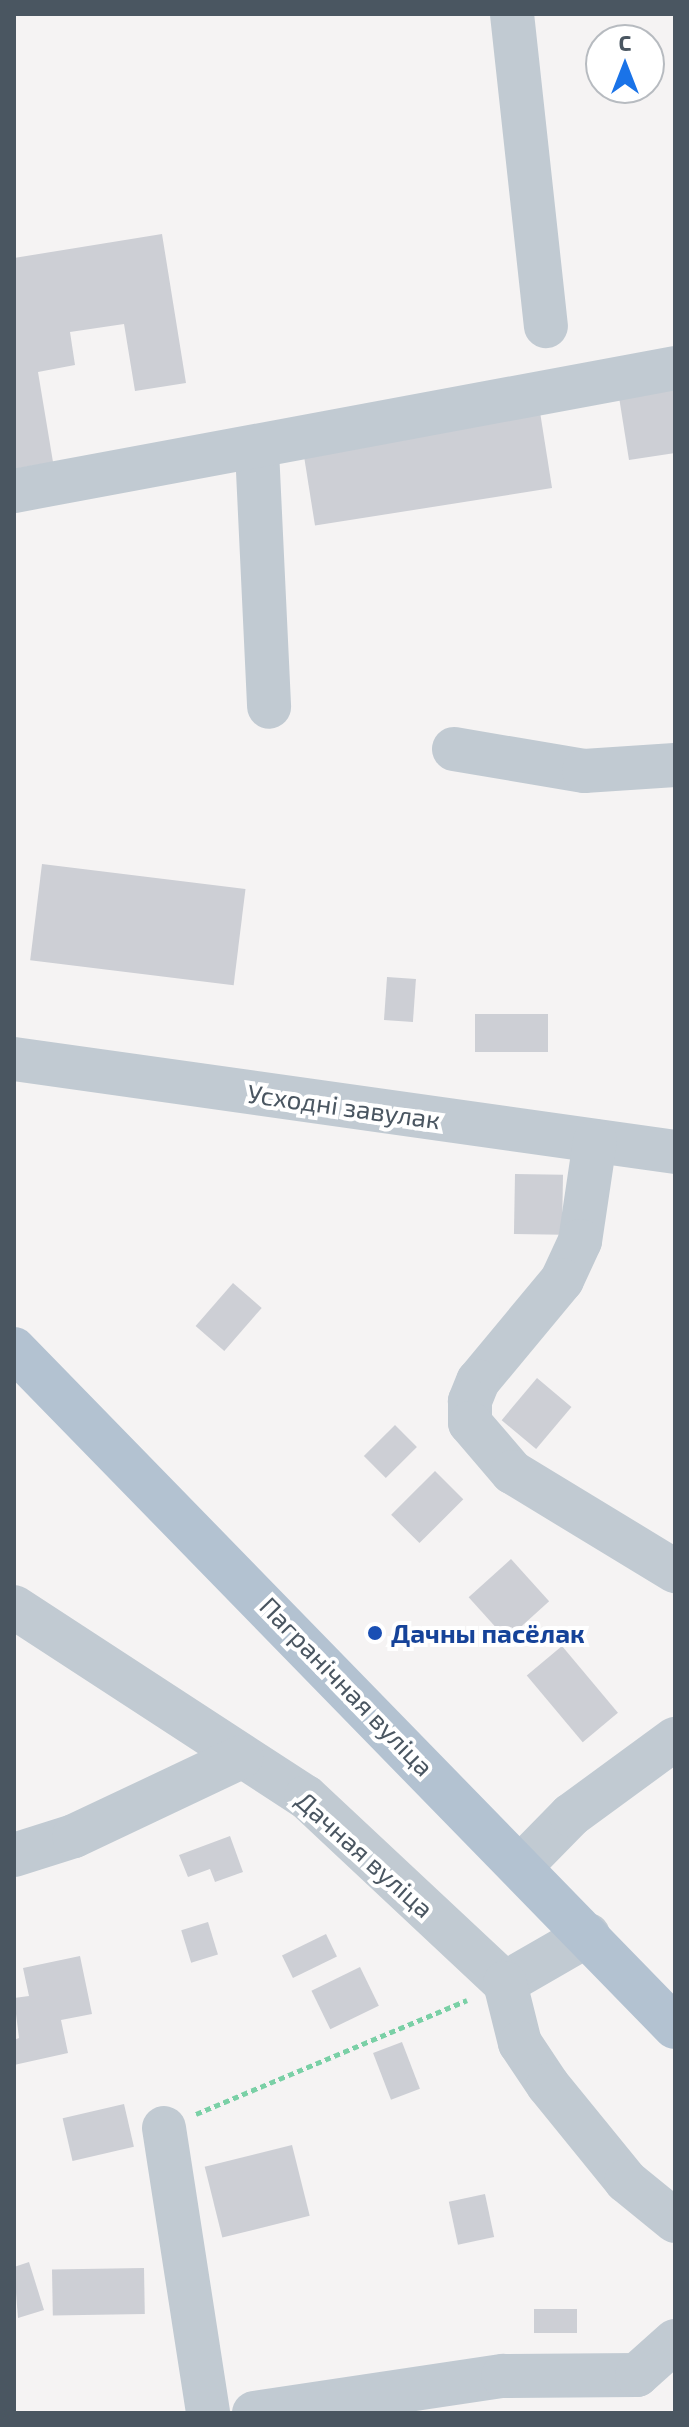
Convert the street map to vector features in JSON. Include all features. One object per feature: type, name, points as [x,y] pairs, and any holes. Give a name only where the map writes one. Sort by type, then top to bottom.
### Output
[{"type":"main road","name":"Пагранічная вуліца","points":[[14,1349],[522,1865],[675,2027]]},
{"type":"street","points":[[512,14],[546,326]]},
{"type":"street","points":[[14,491],[257,450],[675,368]]},
{"type":"street","points":[[257,450],[269,707]]},
{"type":"street","points":[[454,749],[584,771],[675,765]]},
{"type":"street","name":"Усходні завулак","points":[[14,1059],[675,1152]]},
{"type":"street","points":[[595,1141],[580,1241],[562,1280],[478,1381],[470,1401],[470,1423],[512,1472],[675,1571]]},
{"type":"street","name":"Дачная вуліца","points":[[14,1607],[306,1797],[505,1983]]},
{"type":"street","points":[[522,1865],[571,1815],[675,1739]]},
{"type":"street","points":[[14,1855],[74,1836],[241,1757]]},
{"type":"street","points":[[588,1935],[505,1983],[520,2043],[548,2085],[626,2181],[675,2221]]},
{"type":"street","points":[[164,2128],[208,2413]]},
{"type":"street","points":[[254,2413],[660,2356]]},
{"type":"street","points":[[610,2413],[660,2356]]},
{"type":"path","points":[[164,2128],[505,1983]]},
{"type":"building","points":[[162,234],[186,383],[135,391],[124,324],[70,332],[75,365],[38,372],[53,462],[14,469],[14,258]]},
{"type":"building","points":[[675,388],[675,453],[629,460],[619,397]]},
{"type":"building","points":[[540,412],[552,488],[315,526],[303,450]]},
{"type":"building","points":[[42,864],[245,889],[234,985],[30,960]]},
{"type":"building","points":[[387,977],[416,979],[413,1022],[384,1020]]},
{"type":"building","points":[[475,1014],[548,1014],[548,1052],[475,1052]]},
{"type":"building","points":[[515,1174],[563,1175],[562,1235],[514,1234]]},
{"type":"building","points":[[233,1283],[262,1308],[224,1351],[196,1326]]},
{"type":"building","points":[[537,1378],[571,1407],[536,1449],[502,1420]]},
{"type":"building","points":[[395,1425],[417,1447],[386,1478],[364,1456]]},
{"type":"building","points":[[435,1471],[463,1499],[419,1543],[391,1515]]},
{"type":"building","points":[[511,1559],[549,1601],[507,1639],[469,1597]]},
{"type":"building","points":[[562,1646],[618,1713],[583,1742],[527,1676]]},
{"type":"building","points":[[230,1836],[243,1872],[215,1882],[210,1869],[188,1877],[179,1855]]},
{"type":"building","points":[[208,1922],[218,1955],[191,1963],[181,1930]]},
{"type":"building","points":[[326,1934],[337,1956],[293,1978],[282,1955]]},
{"type":"building","points":[[80,1956],[92,2014],[61,2020],[68,2053],[14,2065],[14,2040],[19,2038],[14,1998],[29,1996],[23,1968]]},
{"type":"building","points":[[360,1967],[379,2006],[330,2029],[311,1991]]},
{"type":"building","points":[[402,2042],[420,2089],[391,2100],[373,2053]]},
{"type":"building","points":[[124,2104],[134,2147],[73,2161],[63,2118]]},
{"type":"building","points":[[292,2145],[310,2216],[222,2238],[205,2167]]},
{"type":"building","points":[[485,2194],[494,2237],[458,2245],[449,2202]]},
{"type":"building","points":[[29,2262],[44,2310],[18,2318],[14,2267]]},
{"type":"building","points":[[144,2268],[145,2314],[53,2316],[52,2270]]},
{"type":"building","points":[[534,2309],[577,2309],[577,2333],[534,2333]]},
{"type":"place","name":"Дачны пасёлак","points":[[375,1633]]}]
